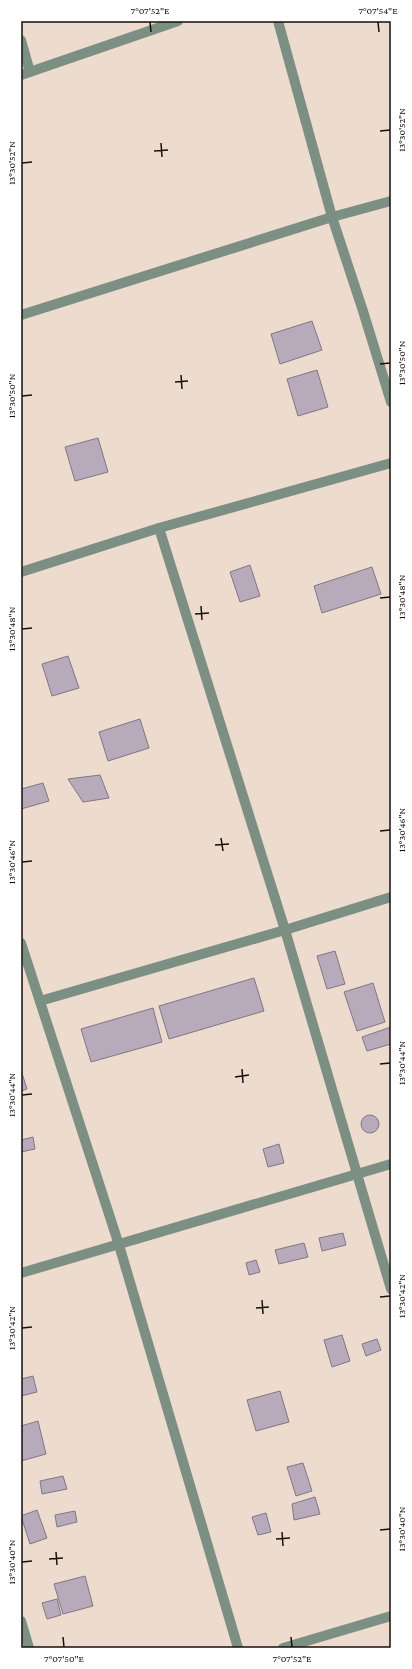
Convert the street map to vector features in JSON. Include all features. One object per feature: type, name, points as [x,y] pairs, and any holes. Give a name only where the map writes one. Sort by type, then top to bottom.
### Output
[{"type":"street","points":[[21,40],[25,73],[178,21]]},
{"type":"street","points":[[278,21],[332,217],[391,402]]},
{"type":"street","points":[[21,315],[332,217],[391,201]]},
{"type":"street","points":[[21,572],[159,528],[391,463]]},
{"type":"street","points":[[159,528],[285,930],[391,1289]]},
{"type":"street","points":[[40,1000],[285,930],[391,897]]},
{"type":"street","points":[[21,943],[119,1246],[238,1648]]},
{"type":"street","points":[[21,1273],[119,1246],[391,1164]]},
{"type":"street","points":[[283,1648],[391,1616]]},
{"type":"street","points":[[21,1621],[29,1648]]},
{"type":"building","points":[[312,321],[322,350],[280,364],[271,334]]},
{"type":"building","points":[[317,370],[328,407],[298,416],[287,379]]},
{"type":"building","points":[[98,438],[108,472],[75,481],[65,447]]},
{"type":"building","points":[[250,565],[260,596],[240,602],[230,572]]},
{"type":"building","points":[[372,567],[381,594],[322,613],[314,586]]},
{"type":"building","points":[[68,656],[79,688],[52,696],[42,664]]},
{"type":"building","points":[[140,719],[149,748],[108,761],[99,732]]},
{"type":"building","points":[[100,775],[109,798],[83,802],[68,779]]},
{"type":"building","points":[[43,783],[49,801],[21,809],[21,789]]},
{"type":"building","points":[[335,951],[345,984],[327,989],[317,956]]},
{"type":"building","points":[[254,978],[264,1011],[169,1039],[159,1006]]},
{"type":"building","points":[[373,983],[385,1022],[357,1031],[344,992]]},
{"type":"building","points":[[153,1008],[162,1042],[91,1062],[81,1029]]},
{"type":"building","points":[[391,1027],[391,1044],[367,1051],[362,1037]]},
{"type":"building","points":[[21,1070],[27,1089],[21,1091]]},
{"type":"building","points":[[366,1115],[374,1115],[379,1120],[377,1131],[374,1133],[366,1133],[361,1128],[361,1120]]},
{"type":"building","points":[[33,1137],[35,1149],[21,1152],[21,1140]]},
{"type":"building","points":[[279,1144],[284,1163],[268,1167],[263,1149]]},
{"type":"building","points":[[343,1233],[346,1245],[322,1251],[319,1238]]},
{"type":"building","points":[[304,1243],[308,1257],[279,1264],[275,1250]]},
{"type":"building","points":[[256,1260],[260,1272],[249,1275],[246,1263]]},
{"type":"building","points":[[342,1335],[350,1361],[332,1367],[324,1340]]},
{"type":"building","points":[[377,1339],[381,1350],[366,1356],[362,1344]]},
{"type":"building","points":[[33,1376],[37,1392],[21,1396],[21,1379]]},
{"type":"building","points":[[280,1391],[289,1422],[256,1431],[247,1400]]},
{"type":"building","points":[[38,1421],[46,1454],[21,1461],[21,1426]]},
{"type":"building","points":[[303,1463],[312,1491],[296,1496],[287,1467]]},
{"type":"building","points":[[63,1476],[67,1489],[42,1494],[40,1481]]},
{"type":"building","points":[[315,1497],[320,1514],[294,1520],[292,1504]]},
{"type":"building","points":[[37,1510],[47,1538],[30,1544],[21,1516]]},
{"type":"building","points":[[75,1511],[77,1522],[57,1527],[55,1515]]},
{"type":"building","points":[[266,1513],[271,1532],[258,1535],[252,1517]]},
{"type":"building","points":[[85,1576],[93,1606],[63,1614],[54,1584]]},
{"type":"building","points":[[57,1599],[61,1615],[47,1619],[42,1603]]}]
